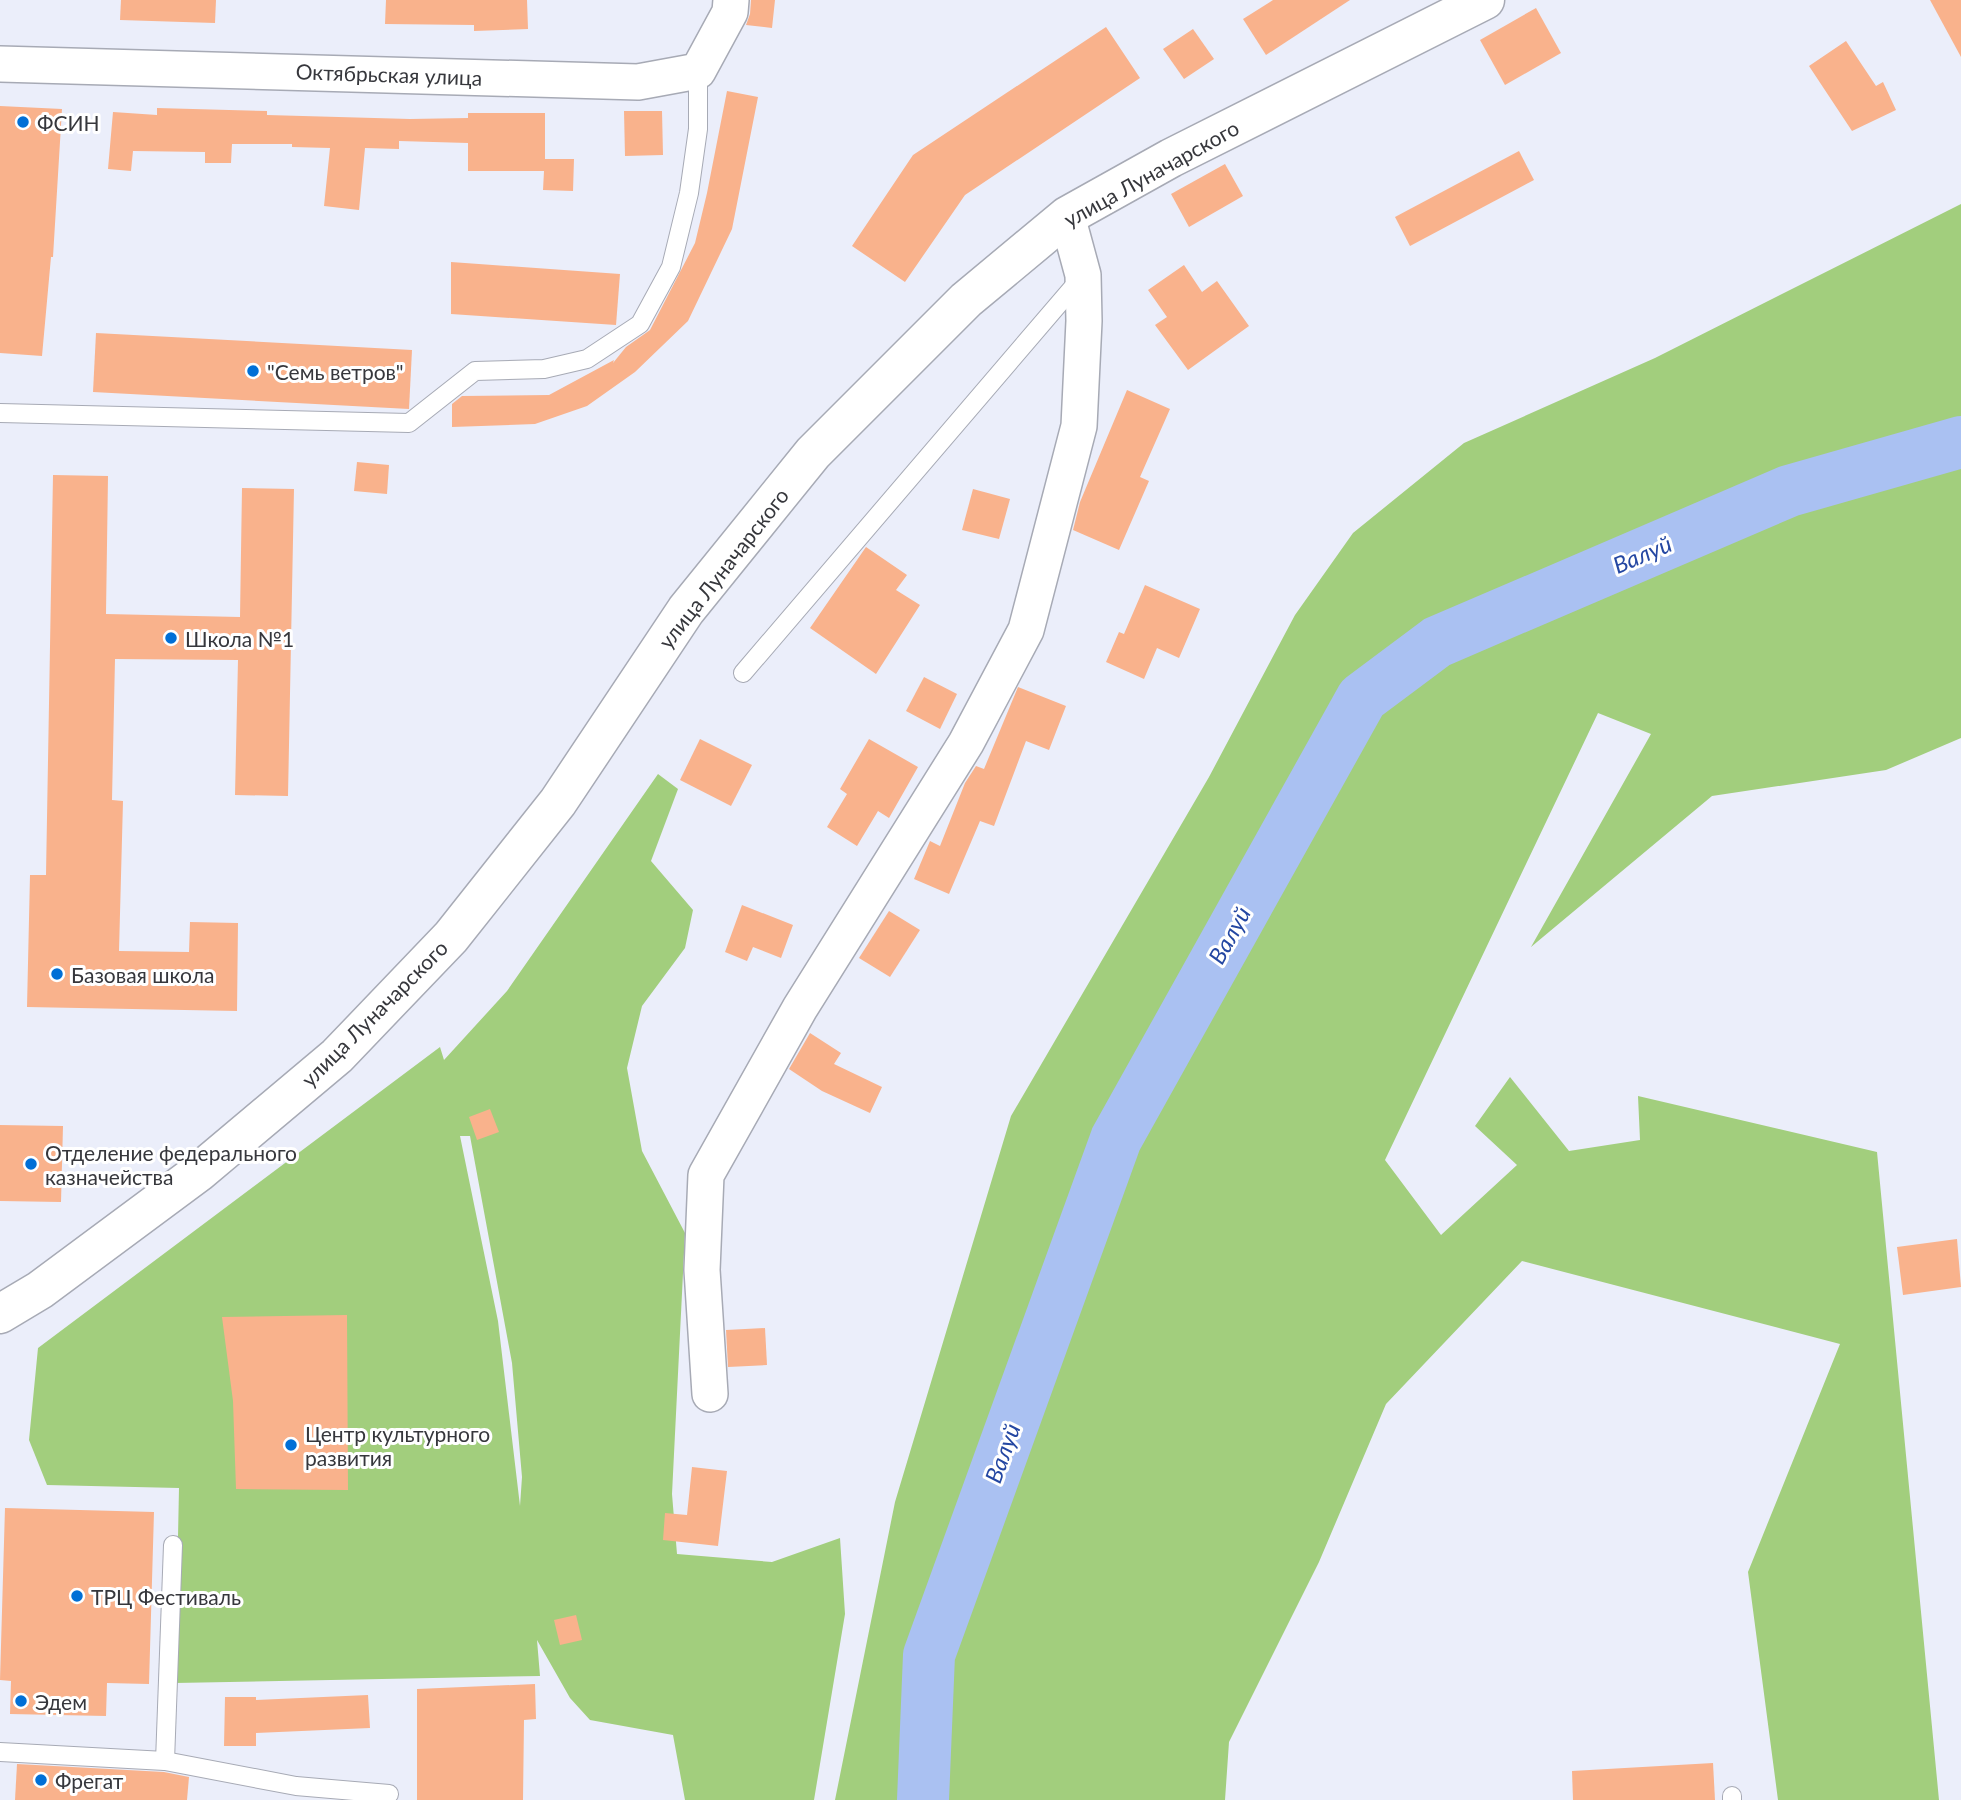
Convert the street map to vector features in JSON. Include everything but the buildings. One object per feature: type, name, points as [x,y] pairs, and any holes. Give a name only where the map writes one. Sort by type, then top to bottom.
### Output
[{"type":"main road","name":"улица Луначарского","points":[[0,1314],[40,1290],[199,1172],[337,1056],[451,937],[558,802],[686,610],[813,453],[966,300],[1067,216],[1171,158],[1485,0]]},
{"type":"street","points":[[698,71],[730,12],[731,0]]},
{"type":"street","name":"Октябрьская улица","points":[[0,64],[638,82],[698,71]]},
{"type":"street","points":[[710,1394],[702,1270],[706,1175],[800,1008],[966,743],[1026,630],[1079,426],[1084,321],[1083,275],[1067,216]]},
{"type":"lane","points":[[0,413],[409,423],[475,371],[544,369],[587,359],[640,324],[671,267],[689,194],[698,129],[698,71]]},
{"type":"lane","points":[[743,673],[1083,275]]},
{"type":"lane","points":[[165,1761],[173,1545]]},
{"type":"lane","points":[[0,1752],[165,1761],[295,1793],[389,1794]]},
{"type":"green space","points":[[1961,204],[1961,738],[1886,770],[1712,796],[1531,947],[1651,734],[1598,713],[1385,1160],[1441,1235],[1517,1165],[1475,1126],[1510,1077],[1569,1151],[1640,1140],[1638,1096],[1877,1152],[1939,1800],[1778,1800],[1748,1572],[1840,1344],[1522,1261],[1386,1404],[1319,1562],[1229,1742],[1225,1800],[835,1800],[895,1502],[1011,1116],[1209,777],[1295,615],[1353,533],[1464,443],[1655,358]]},
{"type":"green space","points":[[658,774],[678,789],[651,861],[693,910],[685,948],[642,1006],[627,1068],[642,1151],[685,1233],[672,1494],[677,1554],[772,1562],[840,1538],[845,1614],[814,1800],[685,1800],[673,1735],[590,1720],[570,1698],[537,1640],[540,1676],[175,1683],[179,1488],[47,1485],[29,1440],[38,1348],[440,1047],[444,1060],[507,991]],"holes":[[[460,1136],[470,1136],[512,1363],[522,1477],[520,1506],[498,1321]]]},
{"type":"waterway","name":"Валуй","points":[[923,1800],[929,1655],[1116,1139],[1362,698],[1437,642],[1789,491],[1961,442]]},
{"type":"place","name":"ФСИН","points":[[23,122]]},
{"type":"place","name":"\"Семь ветров\"","points":[[253,371]]},
{"type":"place","name":"Школа №1","points":[[171,638]]},
{"type":"place","name":"Базовая школа","points":[[57,974]]},
{"type":"place","name":"Отделение федерального казначейства","points":[[31,1164]]},
{"type":"place","name":"Центр культурного развития","points":[[291,1445]]},
{"type":"place","name":"ТРЦ Фестиваль","points":[[77,1596]]},
{"type":"place","name":"Эдем","points":[[21,1701]]},
{"type":"place","name":"Фрегат","points":[[41,1780]]}]
